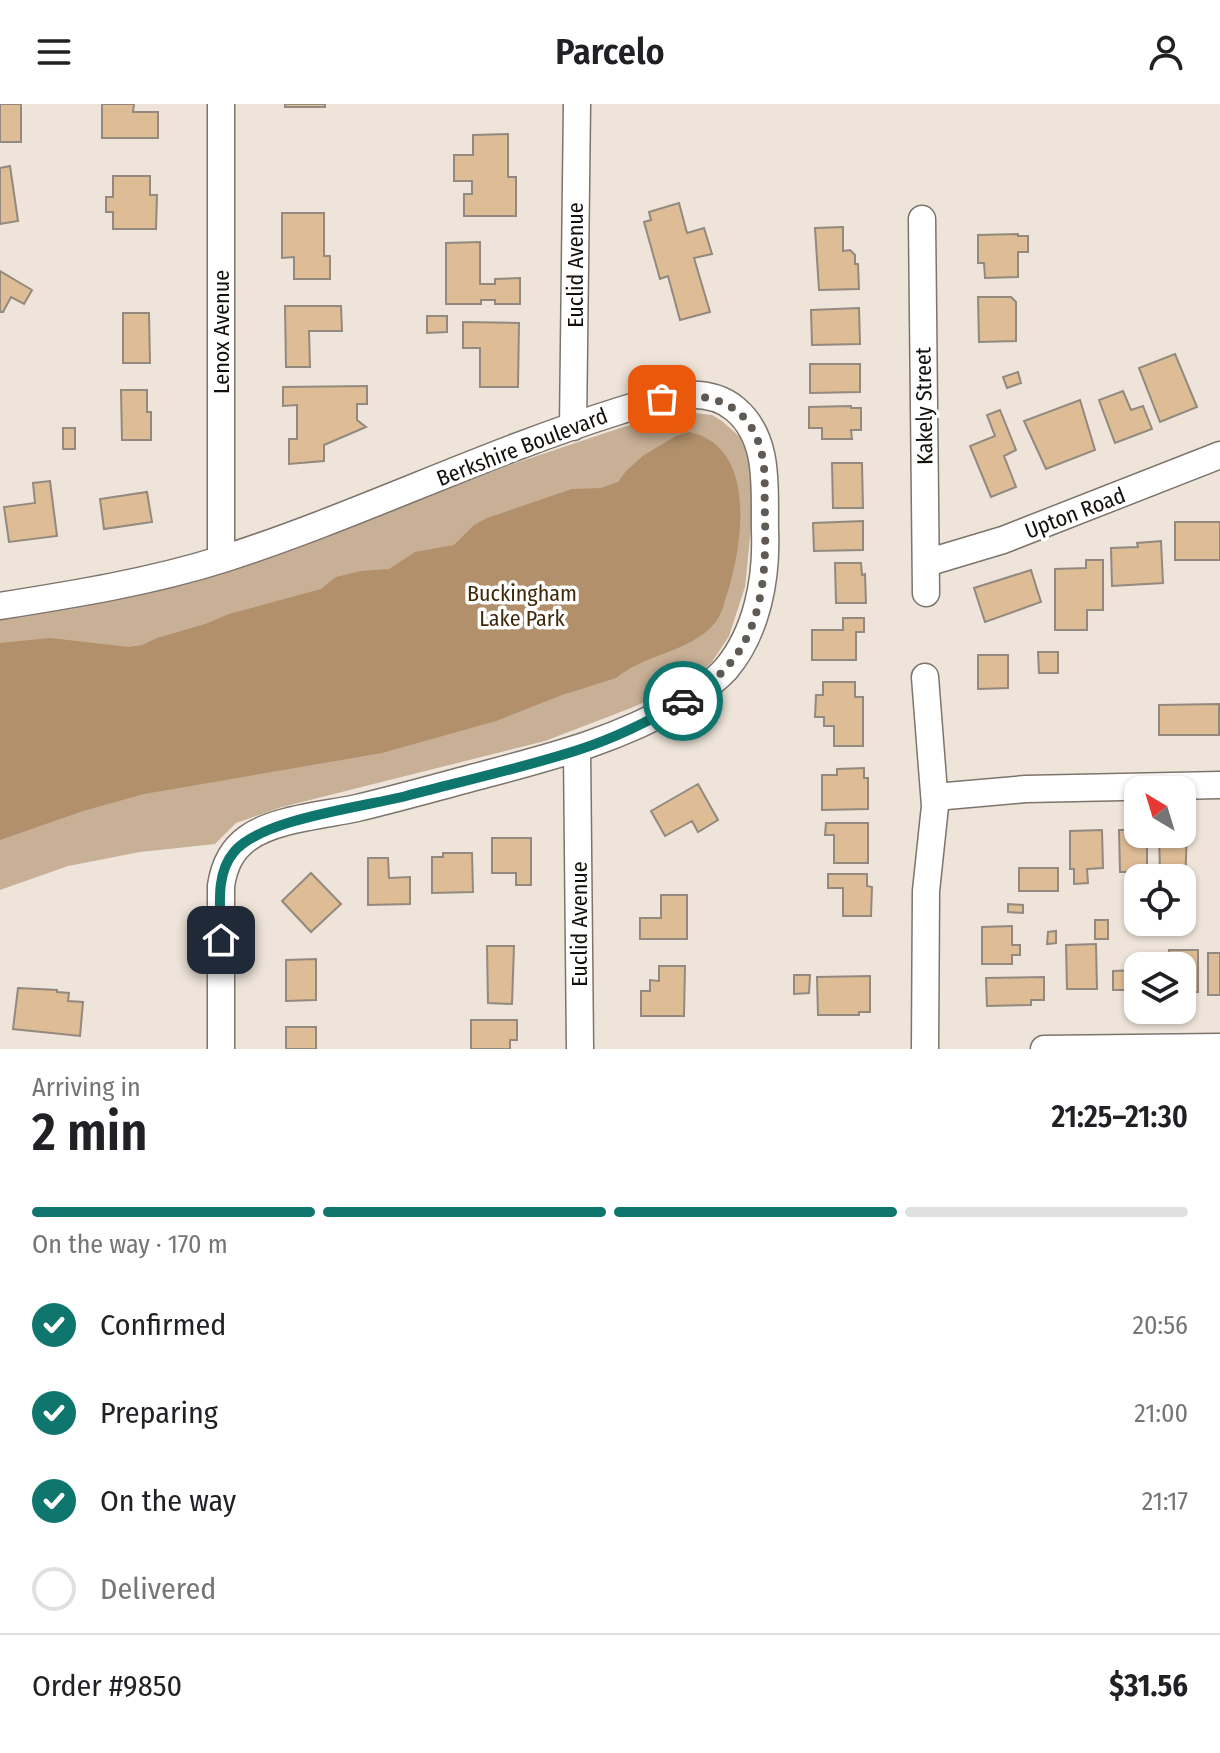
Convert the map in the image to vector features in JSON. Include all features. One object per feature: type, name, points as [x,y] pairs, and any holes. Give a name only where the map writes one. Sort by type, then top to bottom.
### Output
[{"type":"street","name":"Lenox Avenue","points":[[221,104],[221,559]]},
{"type":"street","name":"Euclid Avenue","points":[[573,427],[577,104]]},
{"type":"street","name":"Kakely Street","points":[[922,219],[926,593]]},
{"type":"street","name":"Berkshire Boulevard","points":[[0,606],[103,588],[221,559],[639,404],[672,397],[707,396],[730,405],[754,433],[763,461],[766,545],[756,608],[748,636],[729,665],[712,682],[669,710],[626,732],[577,750],[406,796],[292,822],[253,835],[237,848],[227,862],[221,886],[221,1049]]},
{"type":"street","name":"Upton Road","points":[[926,563],[1003,540],[1220,455]]},
{"type":"street","points":[[925,677],[935,797],[926,891],[925,1049]]},
{"type":"street","name":"Euclid Avenue","points":[[577,750],[580,1049]]},
{"type":"street","points":[[935,797],[1026,789],[1220,785]]},
{"type":"street","points":[[1044,1049],[1220,1047]]},
{"type":"green space","name":"Buckingham Lake Park","points":[[687,412],[712,415],[740,437],[748,456],[753,508],[745,587],[729,636],[712,662],[687,683],[545,741],[282,807],[236,823],[215,844],[140,852],[68,866],[0,890],[0,619],[136,596],[222,574],[510,465],[623,427]]},
{"type":"shaded area","name":"Buckingham Lake Park","points":[[689,432],[711,441],[726,456],[740,498],[738,547],[728,591],[721,613],[704,634],[616,678],[496,721],[382,753],[144,794],[0,840],[0,643],[50,638],[129,647],[142,645],[229,614],[321,589],[336,577],[389,569],[415,552],[454,545],[474,525],[487,518],[572,489],[601,488],[618,482],[644,455]]},
{"type":"building","points":[[0,104],[21,104],[21,142],[0,142]]},
{"type":"building","points":[[102,104],[134,104],[133,112],[158,112],[158,138],[102,138]]},
{"type":"building","points":[[285,104],[325,104],[325,107],[285,107]]},
{"type":"building","points":[[508,134],[508,177],[516,177],[516,216],[464,216],[464,194],[472,194],[472,181],[454,181],[454,155],[473,155],[473,135]]},
{"type":"building","points":[[10,166],[18,221],[0,224],[0,168]]},
{"type":"building","points":[[113,176],[150,176],[150,195],[157,195],[156,229],[113,229],[113,212],[106,212],[106,197],[113,197]]},
{"type":"building","points":[[679,203],[687,233],[704,228],[712,254],[694,258],[710,312],[680,320],[668,276],[660,279],[644,222],[651,220],[649,212]]},
{"type":"building","points":[[282,213],[324,213],[324,256],[330,256],[330,279],[294,279],[294,257],[282,258]]},
{"type":"building","points":[[843,227],[843,251],[850,250],[855,255],[859,289],[819,290],[815,228]]},
{"type":"building","points":[[978,235],[1028,236],[1028,252],[1018,252],[1018,277],[985,278],[984,263],[978,263]]},
{"type":"building","points":[[480,242],[480,284],[495,284],[495,279],[520,278],[520,304],[495,304],[495,300],[481,300],[481,304],[446,304],[446,243]]},
{"type":"building","points":[[0,271],[32,290],[24,304],[11,297],[3,312],[0,312]]},
{"type":"building","points":[[978,297],[1011,297],[1016,302],[1016,341],[979,342]]},
{"type":"building","points":[[285,306],[341,306],[342,331],[309,331],[310,367],[286,367]]},
{"type":"building","points":[[859,308],[860,344],[812,345],[811,310]]},
{"type":"building","points":[[123,313],[149,313],[150,363],[123,363]]},
{"type":"building","points":[[427,316],[447,316],[447,332],[427,333]]},
{"type":"building","points":[[463,322],[519,323],[518,387],[480,387],[480,348],[463,348]]},
{"type":"building","points":[[1175,354],[1197,407],[1160,422],[1139,368]]},
{"type":"building","points":[[810,364],[860,364],[860,392],[810,393]]},
{"type":"building","points":[[1018,372],[1021,383],[1007,388],[1003,377]]},
{"type":"building","points":[[367,386],[367,404],[357,404],[357,420],[366,427],[324,445],[324,461],[289,464],[289,439],[297,439],[297,405],[283,406],[283,387]]},
{"type":"building","points":[[121,390],[147,390],[151,440],[122,440]]},
{"type":"building","points":[[1123,391],[1131,410],[1143,406],[1152,429],[1115,443],[1099,400]]},
{"type":"building","points":[[1080,400],[1095,450],[1046,469],[1024,421]]},
{"type":"building","points":[[809,407],[861,408],[861,430],[851,430],[852,439],[822,439],[822,428],[809,428]]},
{"type":"building","points":[[1000,410],[1016,450],[1004,456],[1016,487],[991,497],[970,446],[995,436],[987,415]]},
{"type":"building","points":[[63,428],[75,428],[75,449],[63,449]]},
{"type":"building","points":[[832,463],[862,463],[863,508],[833,508]]},
{"type":"building","points":[[50,481],[57,536],[9,542],[4,507],[35,503],[33,483]]},
{"type":"building","points":[[147,492],[152,522],[104,529],[100,499]]},
{"type":"building","points":[[863,521],[863,550],[814,551],[813,523]]},
{"type":"building","points":[[1175,522],[1220,522],[1220,560],[1175,560]]},
{"type":"building","points":[[1161,541],[1163,583],[1112,586],[1111,548],[1138,547],[1137,543]]},
{"type":"building","points":[[1086,560],[1103,560],[1103,610],[1087,610],[1087,630],[1055,630],[1055,569],[1086,568]]},
{"type":"building","points":[[835,563],[861,563],[862,575],[865,574],[866,603],[836,603]]},
{"type":"building","points":[[1031,570],[1041,602],[985,622],[974,588]]},
{"type":"building","points":[[843,618],[864,618],[864,632],[856,632],[856,660],[812,660],[812,630],[843,630]]},
{"type":"building","points":[[1038,652],[1058,652],[1058,673],[1039,673]]},
{"type":"building","points":[[978,655],[1008,655],[1008,688],[978,689]]},
{"type":"building","points":[[823,682],[855,682],[855,697],[863,697],[863,746],[834,746],[834,726],[824,726],[824,717],[815,717],[816,695],[823,695]]},
{"type":"building","points":[[1219,704],[1219,735],[1159,735],[1159,705]]},
{"type":"building","points":[[864,768],[864,778],[868,778],[868,809],[822,810],[822,775],[837,775],[837,769]]},
{"type":"building","points":[[698,784],[718,820],[698,832],[692,821],[665,836],[651,811]]},
{"type":"building","points":[[826,823],[868,823],[868,863],[834,863],[834,835],[825,835]]},
{"type":"building","points":[[1102,830],[1103,868],[1087,869],[1088,883],[1074,884],[1074,869],[1070,869],[1070,831]]},
{"type":"building","points":[[1119,830],[1124,830],[1124,848],[1147,848],[1147,864],[1124,864],[1124,872],[1120,872]]},
{"type":"building","points":[[492,838],[531,838],[531,885],[516,885],[516,873],[492,873]]},
{"type":"building","points":[[1159,848],[1186,848],[1186,864],[1160,864]]},
{"type":"building","points":[[443,853],[472,853],[473,892],[432,893],[432,857],[443,857]]},
{"type":"building","points":[[368,858],[388,858],[389,878],[410,877],[410,904],[368,905]]},
{"type":"building","points":[[1019,868],[1058,868],[1058,891],[1019,891]]},
{"type":"building","points":[[311,873],[341,904],[311,932],[282,901]]},
{"type":"building","points":[[828,874],[867,874],[867,886],[872,887],[871,916],[843,916],[843,888],[828,888]]},
{"type":"building","points":[[661,895],[687,895],[687,939],[640,939],[640,918],[661,918]]},
{"type":"building","points":[[1008,904],[1023,905],[1023,913],[1008,912]]},
{"type":"building","points":[[1095,920],[1108,920],[1108,939],[1095,939]]},
{"type":"building","points":[[1012,926],[1012,945],[1020,945],[1020,955],[1012,955],[1012,964],[982,964],[982,927]]},
{"type":"building","points":[[1056,931],[1056,943],[1047,944],[1048,932]]},
{"type":"building","points":[[1096,944],[1097,989],[1067,989],[1066,945]]},
{"type":"building","points":[[487,946],[514,946],[512,1004],[488,1003]]},
{"type":"building","points":[[1198,950],[1198,992],[1196,952],[1169,952]]},
{"type":"building","points":[[1208,953],[1220,953],[1220,995],[1208,995]]},
{"type":"building","points":[[316,959],[316,1000],[286,1001],[286,960]]},
{"type":"building","points":[[659,966],[685,966],[684,1016],[641,1016],[641,991],[650,991],[650,980],[659,981]]},
{"type":"building","points":[[1113,971],[1124,971],[1124,990],[1113,990]]},
{"type":"building","points":[[794,975],[810,975],[809,993],[794,994]]},
{"type":"building","points":[[870,976],[870,1012],[818,1015],[817,977]]},
{"type":"building","points":[[1044,977],[1044,1000],[1031,1000],[1031,1005],[987,1006],[986,978]]},
{"type":"building","points":[[18,988],[57,990],[69,993],[68,1001],[83,1002],[80,1036],[13,1029]]},
{"type":"building","points":[[471,1020],[517,1020],[517,1040],[510,1040],[510,1049],[471,1049]]},
{"type":"building","points":[[286,1027],[316,1027],[316,1049],[286,1049]]},
{"type":"way so far","points":[[662,399],[696,395],[730,405],[750,425],[763,461],[765,563],[748,636],[721,674],[683,701]]},
{"type":"route","points":[[221,940],[223,871],[232,854],[253,835],[292,822],[406,796],[577,750],[626,732],[683,701]]}]
